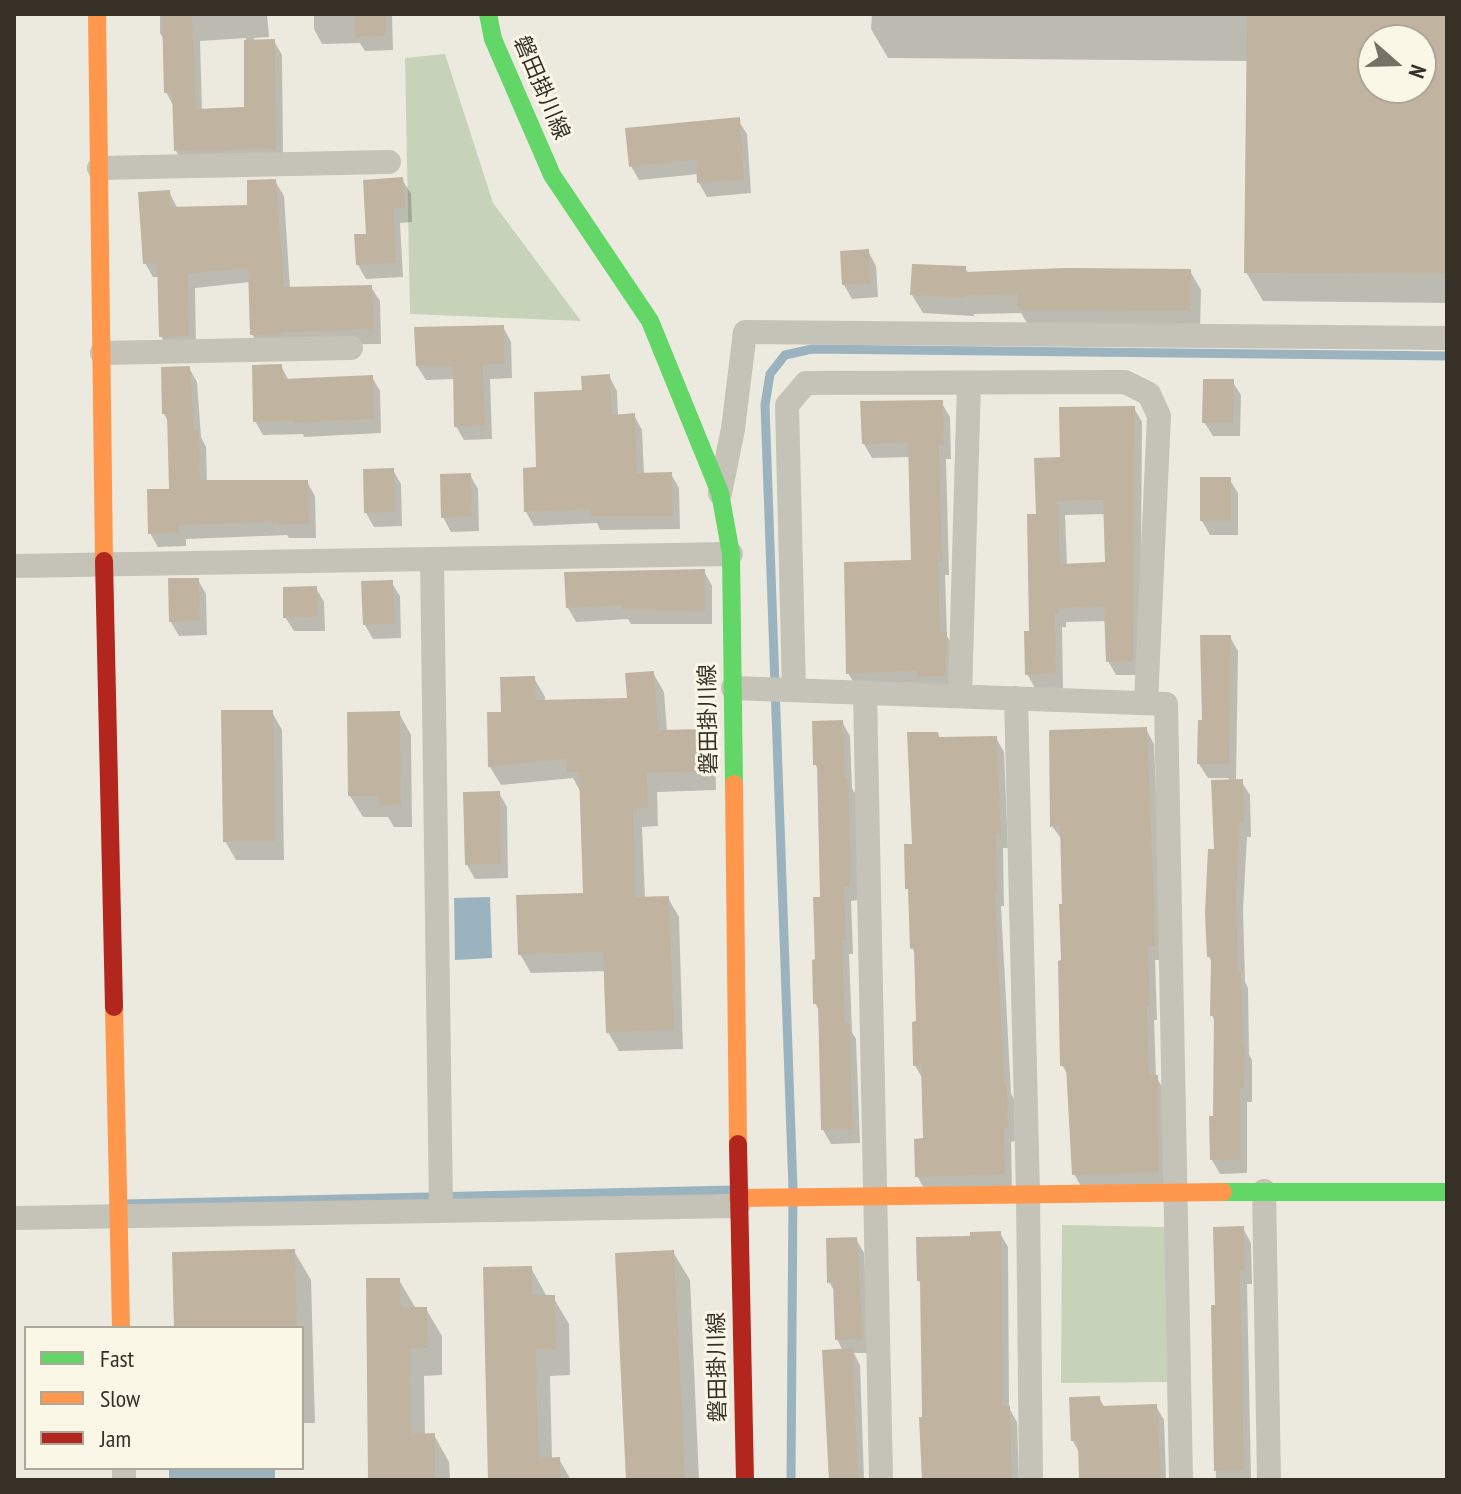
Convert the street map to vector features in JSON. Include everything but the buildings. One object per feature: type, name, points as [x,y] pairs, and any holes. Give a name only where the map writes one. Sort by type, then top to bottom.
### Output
[{"type":"street","points":[[97,14],[104,565],[121,1326]]},
{"type":"street","name":"磐田掛川線","points":[[488,14],[493,39],[552,175],[650,321],[720,493],[731,554],[738,1202],[745,1480]]},
{"type":"street","points":[[99,168],[389,162]]},
{"type":"street","points":[[720,493],[733,429],[745,332],[1447,338]]},
{"type":"street","points":[[102,353],[351,348]]},
{"type":"street","points":[[794,690],[787,405],[806,383],[1125,382],[1149,394],[1159,416],[1146,703]]},
{"type":"street","points":[[960,696],[969,383]]},
{"type":"street","points":[[14,566],[731,554]]},
{"type":"street","points":[[432,559],[441,1210]]},
{"type":"street","points":[[733,688],[1166,704],[1181,1480]]},
{"type":"street","points":[[865,693],[881,1480]]},
{"type":"street","points":[[1016,698],[1028,1194],[1031,1480]]},
{"type":"street","points":[[1264,1191],[1269,1480]]},
{"type":"street","points":[[14,1218],[441,1210],[876,1196],[1447,1192]]},
{"type":"green space","points":[[445,54],[493,203],[581,321],[410,314],[405,58]]},
{"type":"green space","points":[[1062,1225],[1165,1227],[1167,1382],[1061,1383]]},
{"type":"water","points":[[490,897],[492,958],[455,960],[454,898]]},
{"type":"water","points":[[169,1470],[275,1470],[275,1480],[169,1480]]},
{"type":"waterway","points":[[791,1480],[793,1189],[765,405],[770,374],[785,355],[812,349],[1447,356]]},
{"type":"waterway","points":[[124,1204],[733,1190]]},
{"type":"traffic: fast","points":[[488,14],[493,39],[552,175],[650,321],[720,493],[731,554],[734,784]]},
{"type":"traffic: fast","points":[[1223,1192],[1447,1192]]},
{"type":"traffic: slow","points":[[97,14],[104,561]]},
{"type":"traffic: slow","points":[[734,784],[738,1144]]},
{"type":"traffic: slow","points":[[114,1007],[121,1326]]},
{"type":"traffic: slow","points":[[738,1198],[1223,1192]]},
{"type":"traffic: jam","points":[[104,561],[114,1007]]},
{"type":"traffic: jam","points":[[738,1144],[745,1480]]}]
